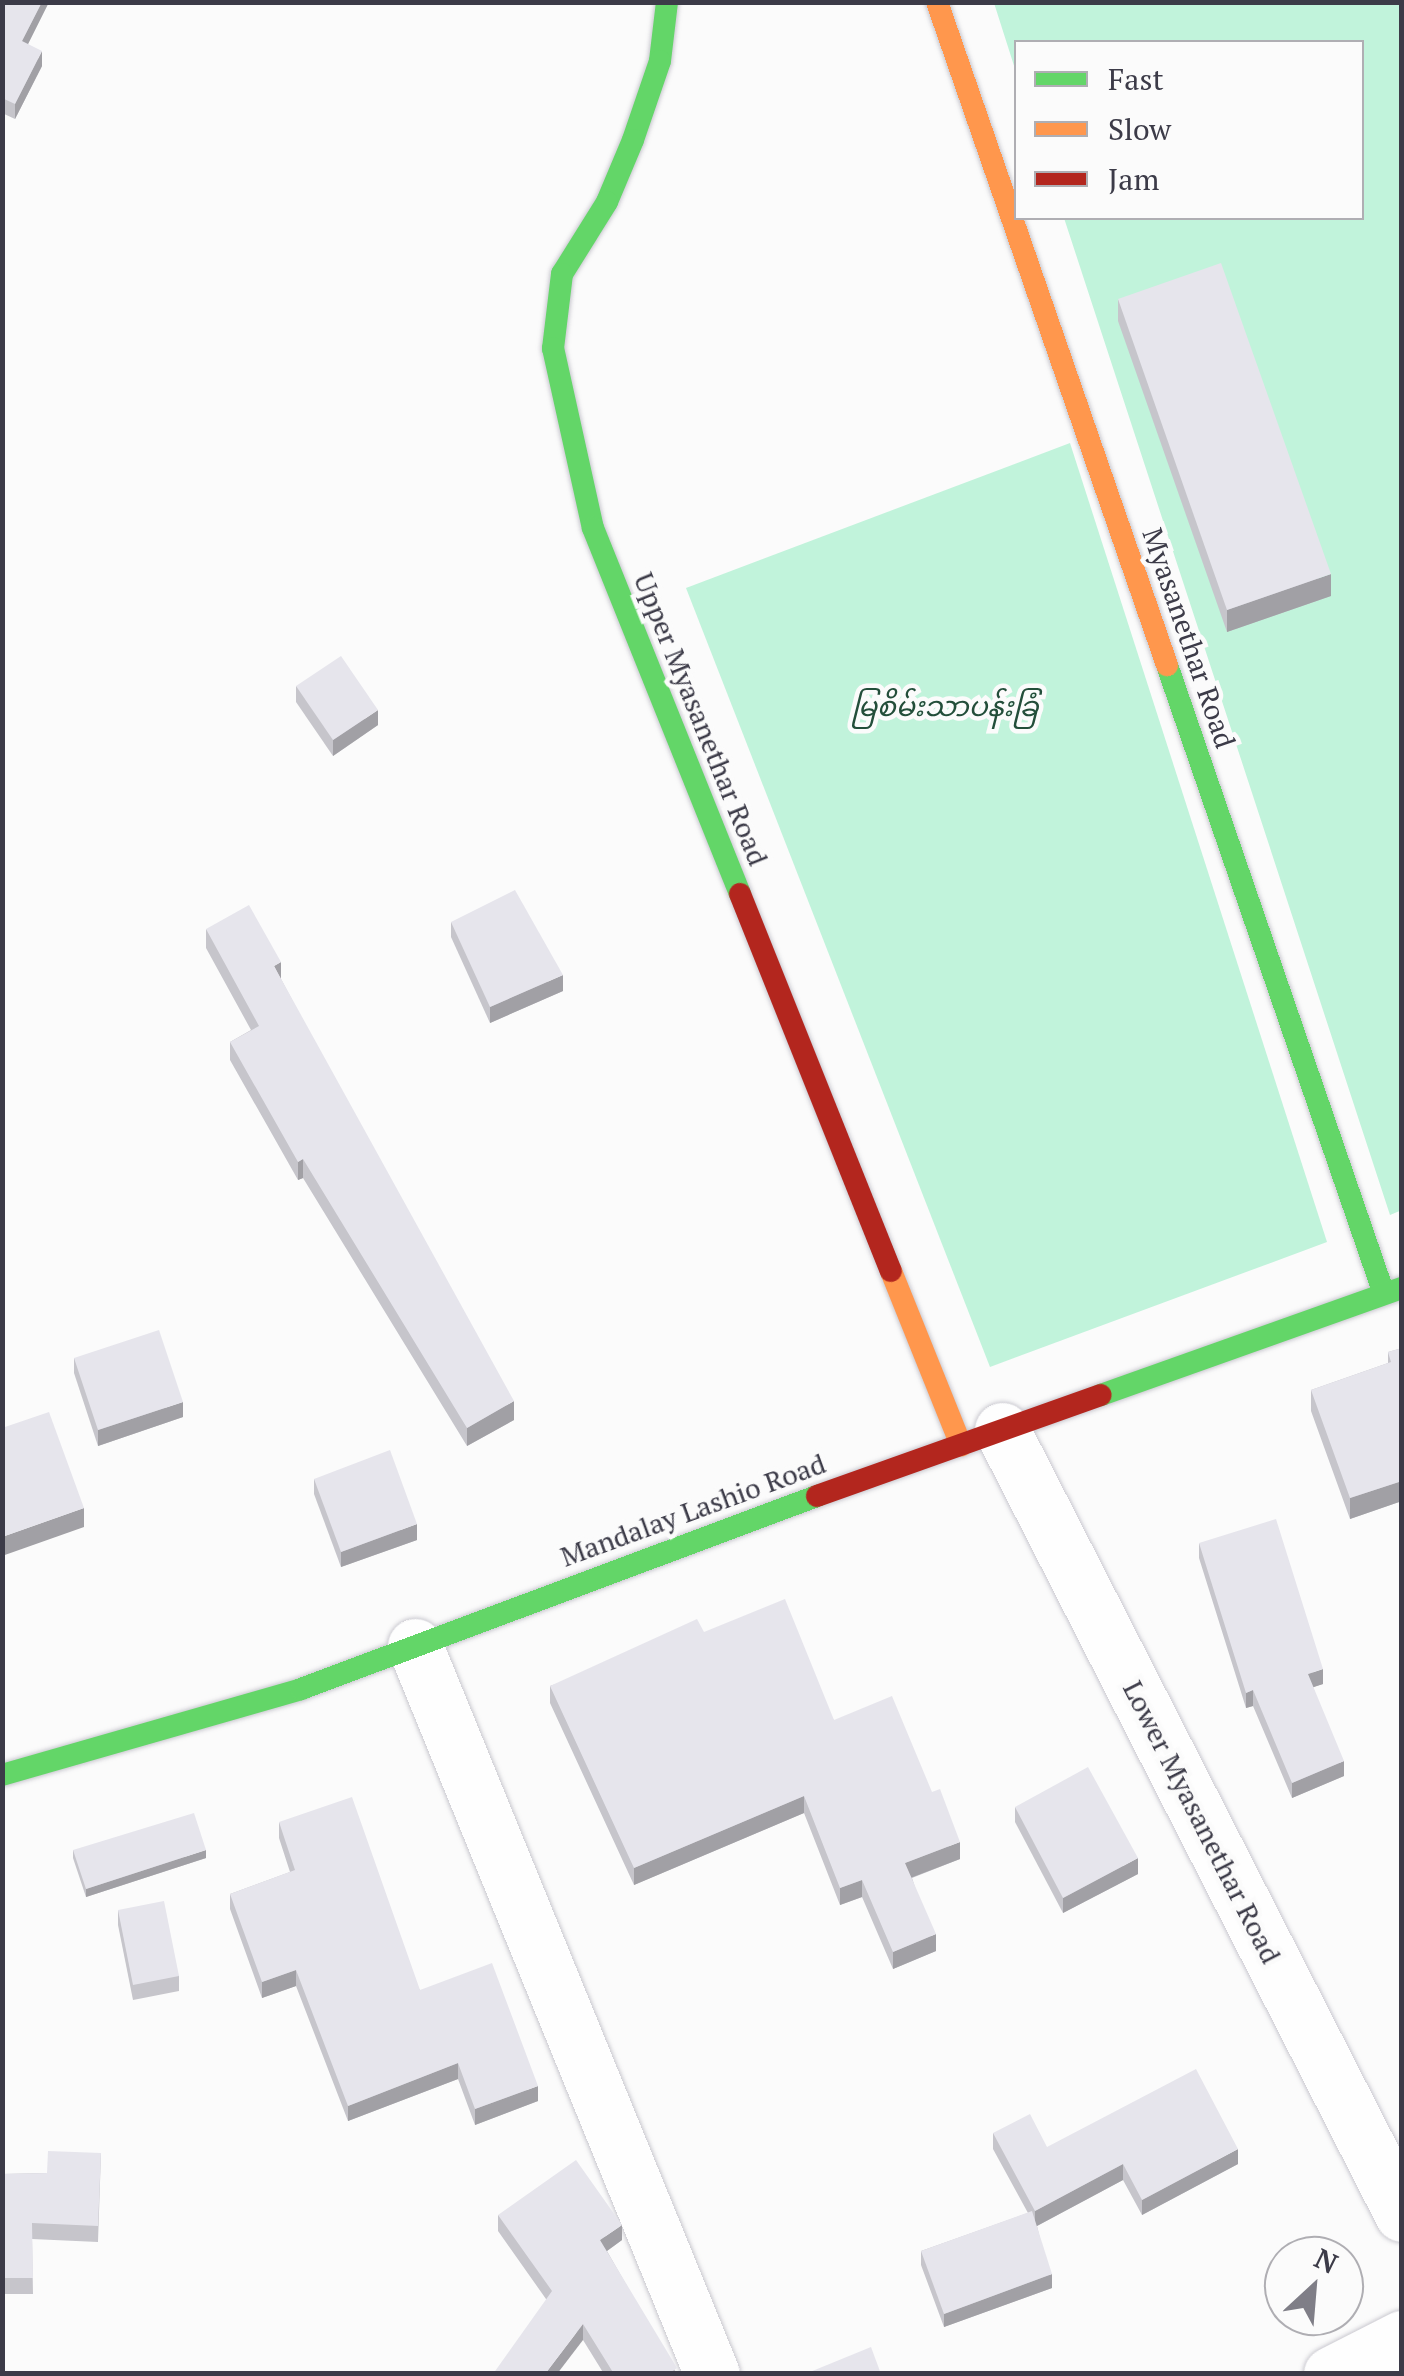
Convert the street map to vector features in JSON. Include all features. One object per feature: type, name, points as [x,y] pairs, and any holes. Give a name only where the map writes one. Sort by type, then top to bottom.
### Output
[{"type":"main road","name":"Upper Myasanethar Road","points":[[667,2],[660,61],[633,140],[606,202],[562,274],[553,348],[592,528],[982,1438]]},
{"type":"main road","name":"Myasanethar Road","points":[[937,2],[1014,220]]},
{"type":"main road","name":"Myasanethar Road","points":[[1014,220],[1393,1291]]},
{"type":"main road","name":"Mandalay Lashio Road","points":[[2,1775],[300,1689],[1393,1291]]},
{"type":"street","name":"Lower Myasanethar Road","points":[[982,1438],[1402,2214]]},
{"type":"street","points":[[416,1646],[712,2374]]},
{"type":"street","points":[[1331,2374],[1402,2338]]},
{"type":"green space","points":[[994,3],[1401,3],[1402,1210],[1390,1215],[1065,220],[1364,220],[1364,40],[1014,40],[1014,66]]},
{"type":"green space","name":"မြစိမ်းသာပန်းခြံ","points":[[1070,443],[1327,1242],[990,1367],[686,588]]},
{"type":"building","points":[[2,2],[42,2],[22,41],[42,51],[15,104],[2,98]]},
{"type":"building","points":[[1221,263],[1331,574],[1227,610],[1118,299]]},
{"type":"building","points":[[341,656],[378,710],[333,740],[296,686]]},
{"type":"building","points":[[515,890],[563,975],[490,1007],[451,922]]},
{"type":"building","points":[[249,905],[281,962],[274,966],[514,1401],[467,1428],[303,1159],[298,1162],[230,1042],[259,1026],[206,929]]},
{"type":"building","points":[[159,1330],[183,1402],[98,1430],[74,1358]]},
{"type":"building","points":[[1402,1348],[1402,1481],[1350,1498],[1311,1390],[1391,1362],[1388,1352]]},
{"type":"building","points":[[49,1412],[84,1508],[2,1537],[2,1428]]},
{"type":"building","points":[[390,1450],[417,1524],[341,1552],[314,1479]]},
{"type":"building","points":[[1276,1519],[1323,1669],[1308,1674],[1344,1761],[1292,1783],[1253,1690],[1246,1693],[1199,1543]]},
{"type":"building","points":[[785,1599],[834,1720],[892,1696],[932,1792],[940,1789],[960,1842],[905,1863],[936,1934],[893,1952],[862,1880],[840,1888],[804,1796],[634,1868],[550,1686],[697,1619],[704,1632]]},
{"type":"building","points":[[1088,1767],[1138,1858],[1063,1898],[1015,1807]]},
{"type":"building","points":[[352,1797],[420,1990],[492,1963],[538,2086],[475,2109],[458,2063],[348,2106],[296,1970],[262,1982],[230,1894],[295,1870],[279,1822]]},
{"type":"building","points":[[194,1813],[206,1850],[86,1889],[73,1850]]},
{"type":"building","points":[[164,1901],[179,1976],[133,1985],[118,1910]]},
{"type":"building","points":[[1196,2069],[1238,2149],[1142,2200],[1123,2164],[1035,2211],[993,2133],[1030,2114],[1047,2147]]},
{"type":"building","points":[[48,2151],[101,2153],[98,2226],[32,2223],[33,2278],[2,2278],[2,2174],[47,2173]]},
{"type":"building","points":[[576,2160],[622,2225],[600,2240],[677,2368],[668,2374],[614,2374],[583,2324],[545,2374],[493,2374],[552,2291],[498,2215]]},
{"type":"building","points":[[1032,2211],[1052,2274],[944,2314],[921,2251]]},
{"type":"building","points":[[871,2347],[881,2374],[805,2374]]},
{"type":"traffic: fast","points":[[667,2],[660,61],[633,140],[607,202],[562,274],[553,348],[593,528],[740,894]]},
{"type":"traffic: fast","points":[[1167,665],[1384,1294]]},
{"type":"traffic: fast","points":[[1101,1395],[1402,1288]]},
{"type":"traffic: fast","points":[[2,1775],[301,1689],[817,1496]]},
{"type":"traffic: slow","points":[[937,2],[1167,665]]},
{"type":"traffic: slow","points":[[891,1271],[961,1445]]},
{"type":"traffic: jam","points":[[740,894],[891,1271]]},
{"type":"traffic: jam","points":[[817,1496],[1101,1395]]}]
